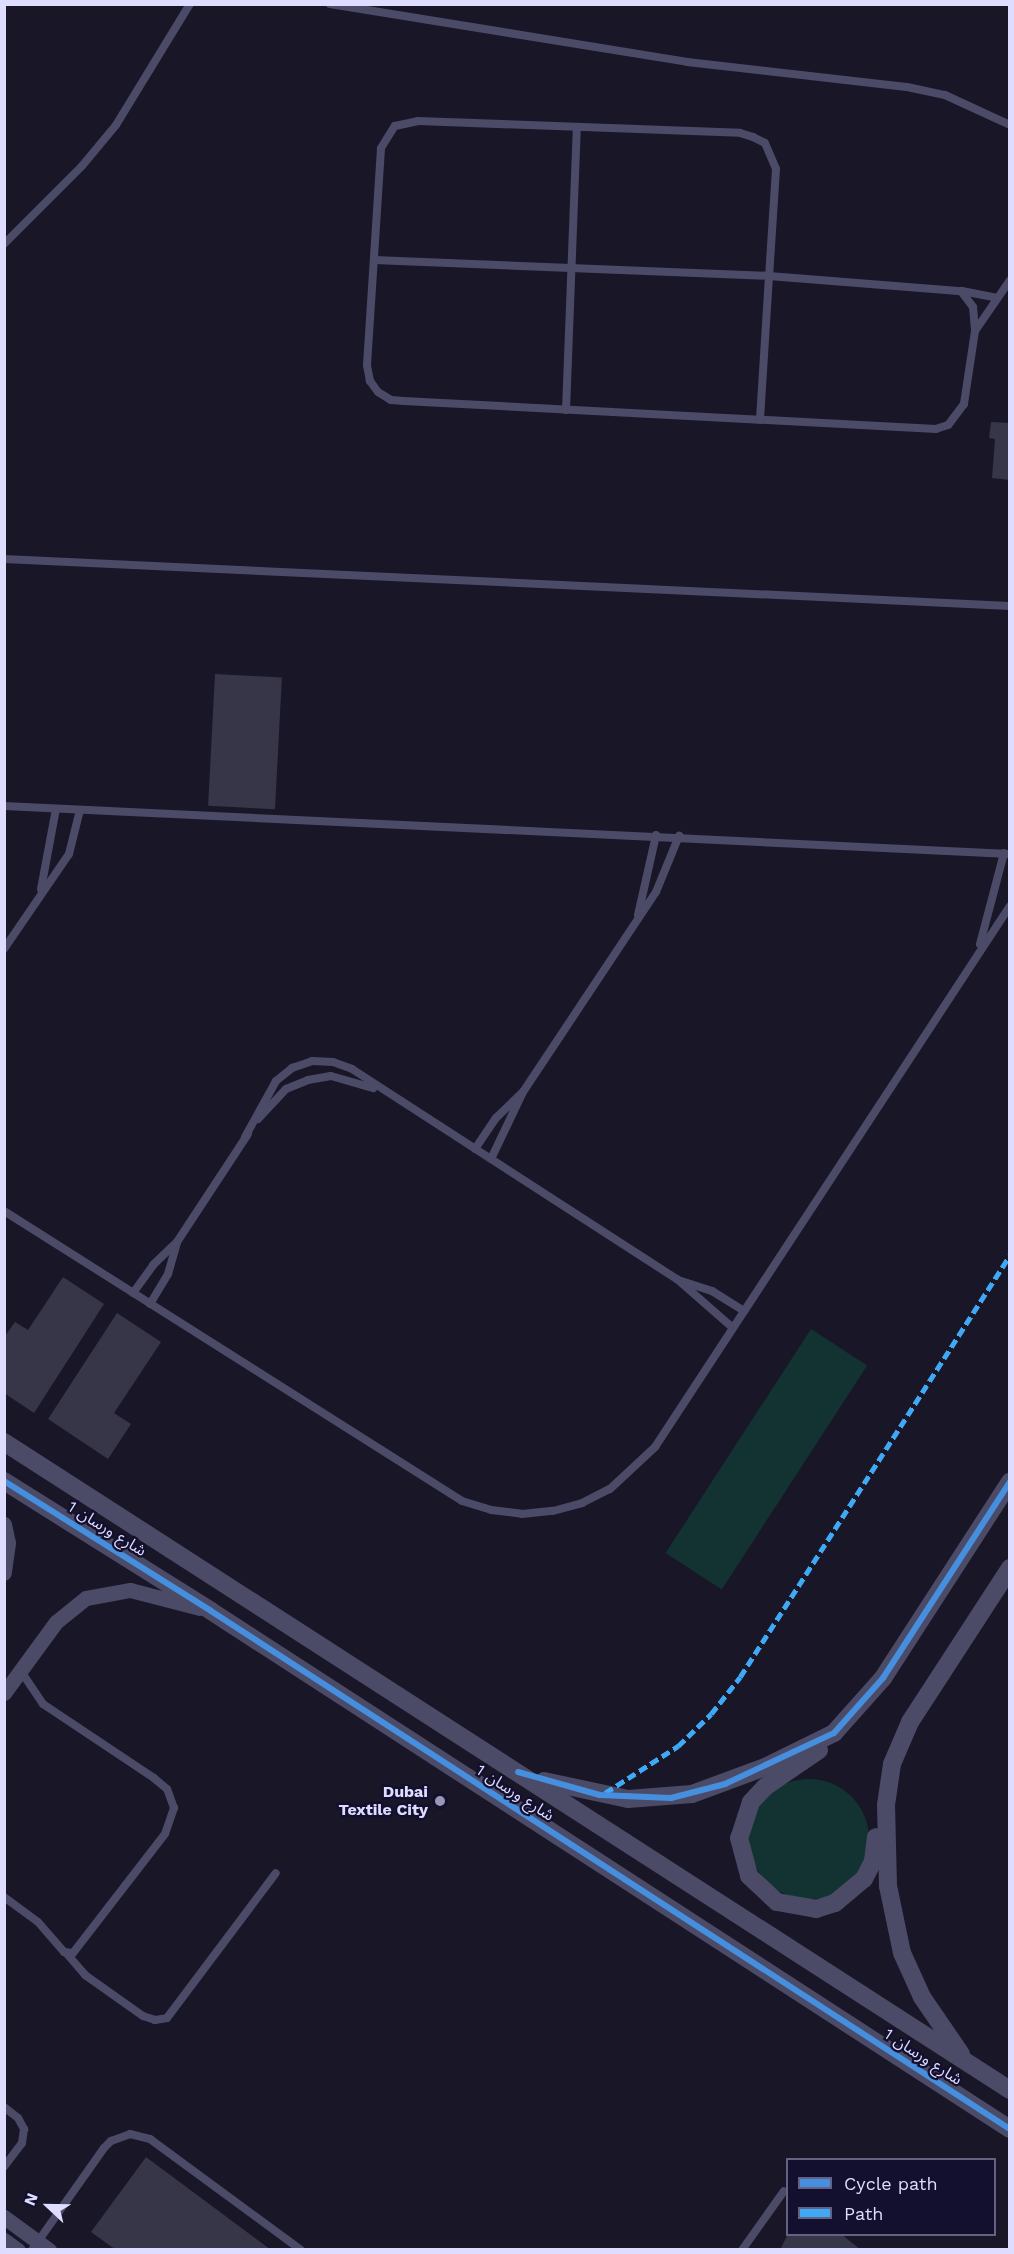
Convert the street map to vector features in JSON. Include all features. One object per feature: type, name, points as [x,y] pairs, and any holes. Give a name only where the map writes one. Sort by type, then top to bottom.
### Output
[{"type":"street","name":"شارع ورسان 1","points":[[4,1442],[1010,2090]]},
{"type":"street","name":"شارع ورسان 1","points":[[4,1481],[211,1611],[1010,2129]]},
{"type":"street","points":[[1010,1482],[884,1678],[804,1762],[765,1787],[743,1819],[741,1858],[749,1876],[777,1902],[806,1908],[835,1904],[864,1879],[873,1861],[883,1784],[892,1764],[922,1702],[1010,1568]]},
{"type":"street","points":[[4,1524],[8,1543],[4,1573]]},
{"type":"street","points":[[4,1693],[65,1612],[102,1593],[143,1592],[211,1611]]},
{"type":"street","points":[[518,1772],[558,1787],[600,1795],[671,1798],[725,1784],[834,1733]]},
{"type":"street","points":[[892,1764],[884,1845],[893,1920],[902,1953],[922,1997],[967,2063]]},
{"type":"street","points":[[4,2217],[40,2247]]},
{"type":"street","points":[[4,2240],[18,2250]]},
{"type":"lane","points":[[4,244],[82,166],[116,125],[190,4]]},
{"type":"lane","points":[[330,4],[664,58],[907,87],[945,95],[1010,125]]},
{"type":"lane","points":[[760,420],[776,169],[765,143],[740,134],[418,121],[395,126],[381,148],[367,365],[378,392],[391,400],[566,410],[760,420],[936,429],[948,425],[964,404],[975,331],[973,307],[961,291]]},
{"type":"lane","points":[[566,410],[577,127]]},
{"type":"lane","points":[[374,260],[769,276],[961,291],[997,298]]},
{"type":"lane","points":[[975,331],[1010,280]]},
{"type":"lane","points":[[4,559],[1010,606]]},
{"type":"lane","points":[[4,806],[679,836],[1006,854],[978,951]]},
{"type":"lane","points":[[41,891],[56,809]]},
{"type":"lane","points":[[4,949],[41,891],[69,854],[80,810]]},
{"type":"lane","points":[[638,916],[656,835]]},
{"type":"lane","points":[[491,1159],[509,1127],[523,1092],[664,879],[679,836]]},
{"type":"lane","points":[[4,1211],[435,1486],[491,1510],[522,1514],[553,1511],[582,1503],[610,1489],[634,1470],[655,1447],[978,951],[1010,906]]},
{"type":"lane","points":[[245,1137],[276,1081],[292,1068],[312,1061],[333,1062],[352,1069],[677,1279],[733,1329]]},
{"type":"lane","points":[[133,1293],[153,1265],[177,1242],[245,1137],[268,1106],[286,1089],[308,1080],[331,1076],[386,1093]]},
{"type":"lane","points":[[475,1149],[496,1118],[523,1092]]},
{"type":"lane","points":[[150,1304],[168,1274],[177,1242]]},
{"type":"lane","points":[[677,1279],[712,1291],[744,1311]]},
{"type":"lane","points":[[21,1670],[43,1704],[154,1778],[166,1789],[174,1808],[165,1834],[82,1945],[67,1954]]},
{"type":"lane","points":[[4,1897],[38,1922],[85,1975],[143,2016],[155,2020],[167,2018],[276,1873]]},
{"type":"lane","points":[[4,2107],[18,2118],[24,2130],[22,2143],[6,2163]]},
{"type":"lane","points":[[40,2247],[104,2148],[111,2141],[130,2134],[150,2139],[301,2250]]},
{"type":"lane","points":[[742,2250],[784,2192]]},
{"type":"green space","points":[[811,1329],[867,1365],[722,1589],[666,1553]]},
{"type":"green space","points":[[809,1779],[832,1784],[851,1797],[864,1816],[869,1839],[864,1862],[851,1881],[832,1894],[809,1899],[786,1894],[767,1881],[754,1862],[749,1839],[754,1816],[767,1797],[786,1784]]},
{"type":"building","points":[[991,422],[1010,423],[1010,480],[992,478],[995,439],[989,438]]},
{"type":"building","points":[[215,674],[282,678],[275,809],[208,806]]},
{"type":"building","points":[[63,1277],[104,1304],[34,1413],[4,1393],[4,1337],[15,1322],[28,1330]]},
{"type":"building","points":[[117,1313],[161,1342],[114,1413],[131,1424],[108,1459],[48,1419]]},
{"type":"building","points":[[146,2157],[271,2250],[116,2250],[91,2232]]},
{"type":"building","points":[[787,2236],[844,2236],[861,2250],[780,2250]]},
{"type":"marked path","points":[[605,1793],[678,1746],[711,1714],[740,1677],[1010,1255]]},
{"type":"cycle path","points":[[4,1481],[211,1611],[1010,2129]]},
{"type":"cycle path","points":[[518,1772],[600,1795],[671,1798],[725,1784],[834,1733],[883,1678],[1010,1482]]},
{"type":"place","name":"Dubai Textile City","points":[[440,1801]]}]
